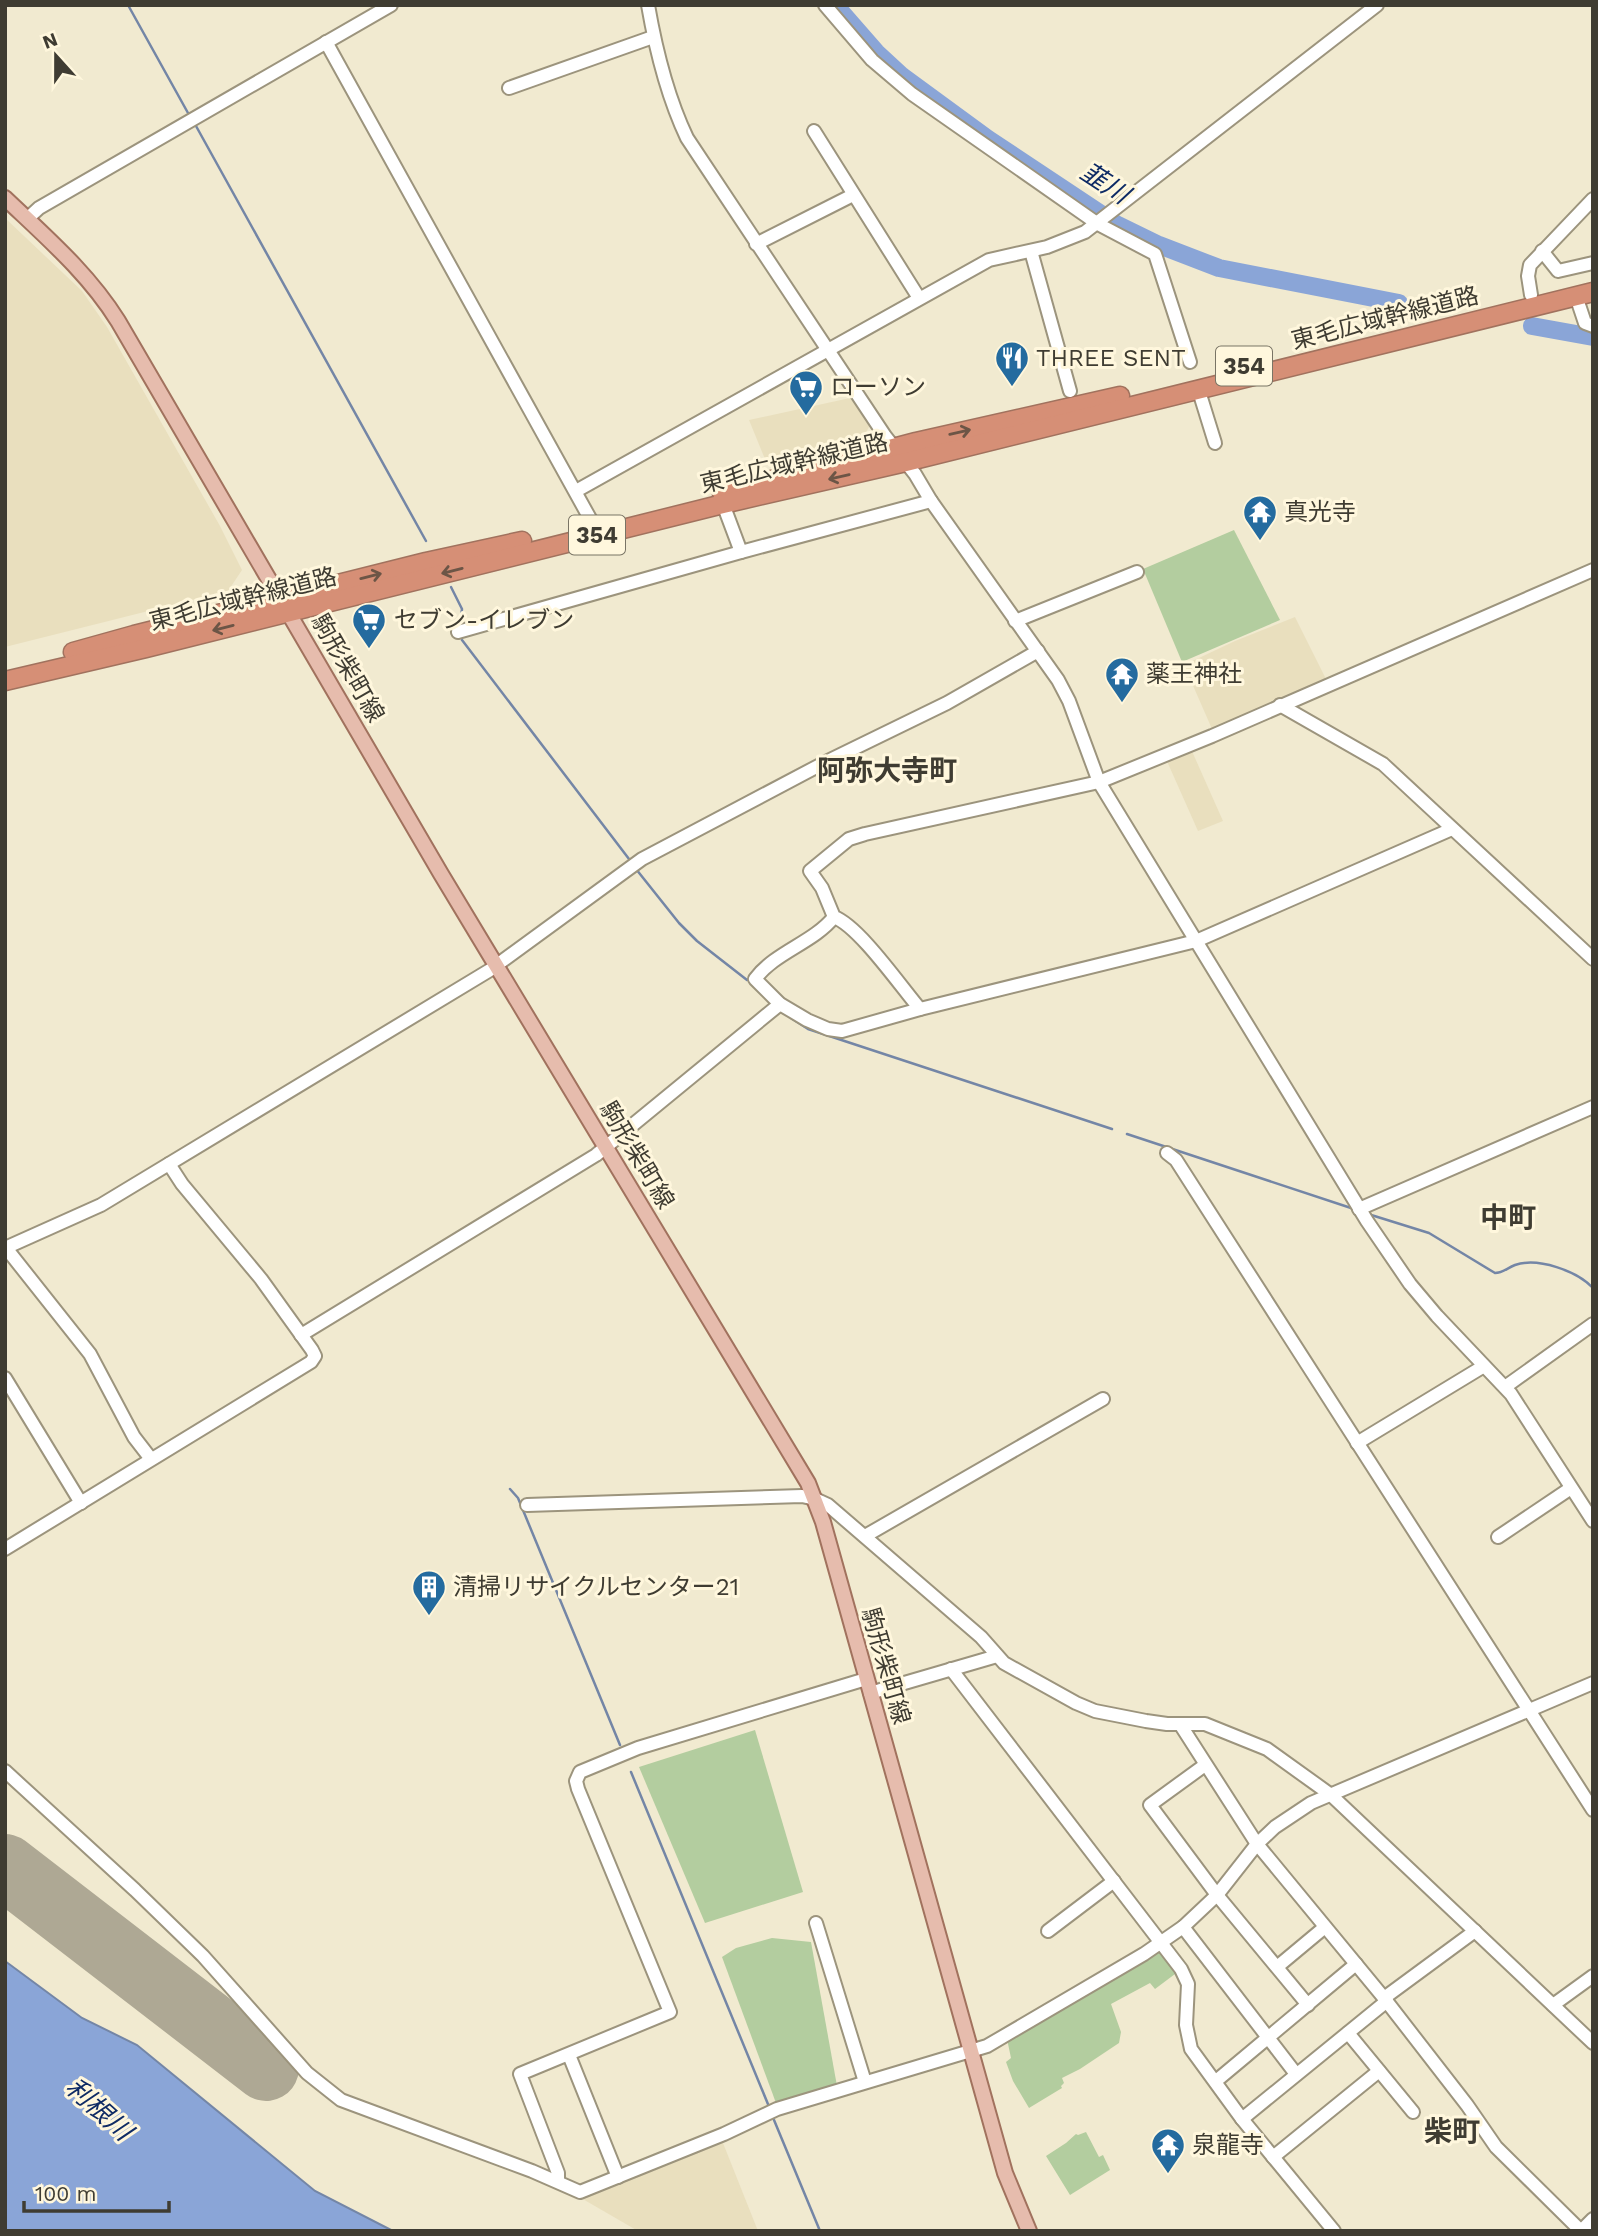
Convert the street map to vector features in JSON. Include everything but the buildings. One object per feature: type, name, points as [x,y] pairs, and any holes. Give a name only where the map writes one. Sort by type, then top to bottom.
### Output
[{"type":"highway","name":"東毛広域幹線道路","points":[[5,681],[285,606],[426,562],[593,524],[894,448],[1306,352],[1593,280]]},
{"type":"highway","name":"東毛広域幹線道路","points":[[5,669],[906,462],[1584,294]]},
{"type":"main road","name":"駒形柴町線","points":[[5,198],[79,269],[107,303],[496,966],[816,1499],[1005,2173],[1029,2231]]},
{"type":"street","points":[[27,219],[39,208],[391,5]]},
{"type":"street","points":[[648,5],[653,37],[670,100],[687,138],[894,448],[1058,680],[1069,701],[1099,782],[1359,1209],[1410,1284],[1505,1387],[1593,1521]]},
{"type":"street","points":[[825,5],[856,43],[895,81],[1152,250],[1158,258],[1190,362]]},
{"type":"street","points":[[576,491],[989,260],[1075,238],[1104,220],[1377,5]]},
{"type":"street","points":[[509,88],[653,37]]},
{"type":"street","points":[[326,42],[593,524]]},
{"type":"street","points":[[814,131],[919,298]]},
{"type":"street","points":[[757,244],[852,195]]},
{"type":"street","points":[[1531,295],[1528,269],[1593,199]]},
{"type":"street","points":[[1031,251],[1070,391]]},
{"type":"street","points":[[1542,251],[1558,271],[1593,263]]},
{"type":"street","points":[[1584,294],[1585,323],[1593,326]]},
{"type":"street","points":[[1198,388],[1215,443]]},
{"type":"street","points":[[458,632],[931,501]]},
{"type":"street","points":[[723,504],[741,552]]},
{"type":"street","points":[[920,1009],[858,935],[843,921],[834,917],[822,888],[810,871],[849,839],[1099,782],[1212,736],[1593,570]]},
{"type":"street","points":[[1015,621],[1137,572]]},
{"type":"street","points":[[151,1460],[134,1437],[90,1354],[6,1248],[85,1214],[496,966],[642,859],[822,764],[947,703],[1038,651]]},
{"type":"street","points":[[1280,705],[1383,764],[1593,958]]},
{"type":"street","points":[[834,917],[760,972],[755,979],[780,1004],[807,1020],[828,1029],[842,1031],[920,1009],[1196,941],[1452,829]]},
{"type":"street","points":[[301,1335],[606,1147],[780,1004]]},
{"type":"street","points":[[1359,1209],[1593,1107]]},
{"type":"street","points":[[1167,1153],[1176,1160],[1593,1810]]},
{"type":"street","points":[[5,1549],[311,1362],[314,1356],[261,1279],[182,1184],[169,1164]]},
{"type":"street","points":[[1505,1387],[1593,1324]]},
{"type":"street","points":[[1357,1443],[1484,1366]]},
{"type":"street","points":[[5,1378],[81,1503]]},
{"type":"street","points":[[865,1536],[1103,1399]]},
{"type":"street","points":[[1499,1537],[1572,1488]]},
{"type":"street","points":[[527,1505],[802,1496],[816,1499],[834,1509],[981,1637],[1009,1666],[1084,1707],[1146,1721],[1205,1724],[1257,1743],[1331,1794],[1593,2043]]},
{"type":"street","points":[[558,2181],[558,2173],[520,2074],[670,2012],[578,1789],[577,1778],[584,1770],[638,1748],[868,1686],[951,1669],[997,1656]]},
{"type":"street","points":[[951,1669],[1187,1980],[1186,2025],[1189,2043],[1242,2119],[1334,2231]]},
{"type":"street","points":[[5,1771],[203,1956],[307,2073],[341,2100],[558,2181],[580,2192],[724,2134],[777,2109],[988,2046],[1161,1943],[1183,1927],[1217,1895],[1257,1844],[1275,1827],[1311,1803],[1593,1682]]},
{"type":"street","points":[[1180,1724],[1257,1844],[1385,1999],[1507,2160],[1581,2231],[1593,2219]]},
{"type":"street","points":[[1205,1765],[1150,1805],[1217,1895],[1308,2005]]},
{"type":"street","points":[[1048,1931],[1114,1881]]},
{"type":"street","points":[[816,1923],[865,2082]]},
{"type":"street","points":[[1183,1927],[1296,2074]]},
{"type":"street","points":[[1277,1967],[1325,1927]]},
{"type":"street","points":[[1242,2119],[1348,2033],[1385,1999],[1475,1931]]},
{"type":"street","points":[[1216,2081],[1356,1964]]},
{"type":"street","points":[[1553,2005],[1593,1976]]},
{"type":"street","points":[[1348,2033],[1413,2112]]},
{"type":"street","points":[[569,2055],[618,2177]]},
{"type":"street","points":[[1273,2157],[1379,2071]]},
{"type":"shaded area","points":[[5,218],[82,291],[107,327],[220,526],[242,570],[228,591],[5,647]]},
{"type":"shaded area","points":[[850,398],[870,425],[861,442],[767,464],[749,420]]},
{"type":"shaded area","points":[[1295,617],[1327,681],[1212,729],[1184,665]]},
{"type":"shaded area","points":[[1191,749],[1223,821],[1198,831],[1166,759]]},
{"type":"shaded area","points":[[720,2141],[758,2231],[638,2231],[581,2198]]},
{"type":"green space","points":[[1234,530],[1280,620],[1182,662],[1143,569]]},
{"type":"green space","points":[[755,1730],[803,1892],[705,1923],[639,1767]]},
{"type":"green space","points":[[772,1938],[811,1942],[837,2086],[780,2105],[776,2103],[722,1957],[736,1948]]},
{"type":"green space","points":[[1160,1949],[1179,1971],[1155,1989],[1150,1983],[1111,2004],[1121,2032],[1119,2043],[1062,2078],[1062,2088],[1029,2108],[1013,2081],[1006,2062],[1011,2058],[1007,2039]]},
{"type":"green space","points":[[1086,2132],[1099,2157],[1103,2155],[1110,2170],[1070,2195],[1046,2156],[1076,2134]]},
{"type":"water","name":"利根川","points":[[5,1961],[82,2018],[137,2045],[315,2191],[393,2231],[5,2231]]},
{"type":"waterway","points":[[128,5],[188,113]]},
{"type":"waterway","name":"韮川","points":[[835,5],[876,52],[902,76],[988,139],[1116,224],[1159,245],[1219,268],[1399,303]]},
{"type":"waterway","points":[[196,126],[426,541]]},
{"type":"waterway","name":"韮川","points":[[1532,326],[1593,337]]},
{"type":"waterway","points":[[451,587],[462,609],[460,624]]},
{"type":"waterway","points":[[462,640],[629,859]]},
{"type":"waterway","points":[[636,869],[679,923],[697,941],[747,980]]},
{"type":"waterway","points":[[791,1018],[808,1029],[1112,1129]]},
{"type":"waterway","points":[[1127,1134],[1351,1208]]},
{"type":"waterway","points":[[1368,1214],[1429,1233],[1495,1273],[1524,1263],[1546,1264],[1577,1276],[1593,1288]]},
{"type":"waterway","points":[[510,1489],[518,1498],[620,1745]]},
{"type":"waterway","points":[[631,1772],[770,2109]]},
{"type":"waterway","points":[[774,2120],[820,2231]]},
{"type":"runway","points":[[5,1867],[266,2068]]},
{"type":"place","name":"THREE SENT","points":[[1012,388]]},
{"type":"place","name":"ローソン","points":[[806,417]]},
{"type":"place","name":"真光寺","points":[[1260,542]]},
{"type":"place","name":"セブン-イレブン","points":[[369,650]]},
{"type":"place","name":"薬王神社","points":[[1122,704]]},
{"type":"place","name":"清掃リサイクルセンター21","points":[[429,1617]]},
{"type":"place","name":"泉龍寺","points":[[1168,2175]]},
{"type":"district","name":"阿弥大寺町","points":[[887,770]]},
{"type":"district","name":"中町","points":[[1508,1217]]},
{"type":"district","name":"柴町","points":[[1452,2131]]}]
